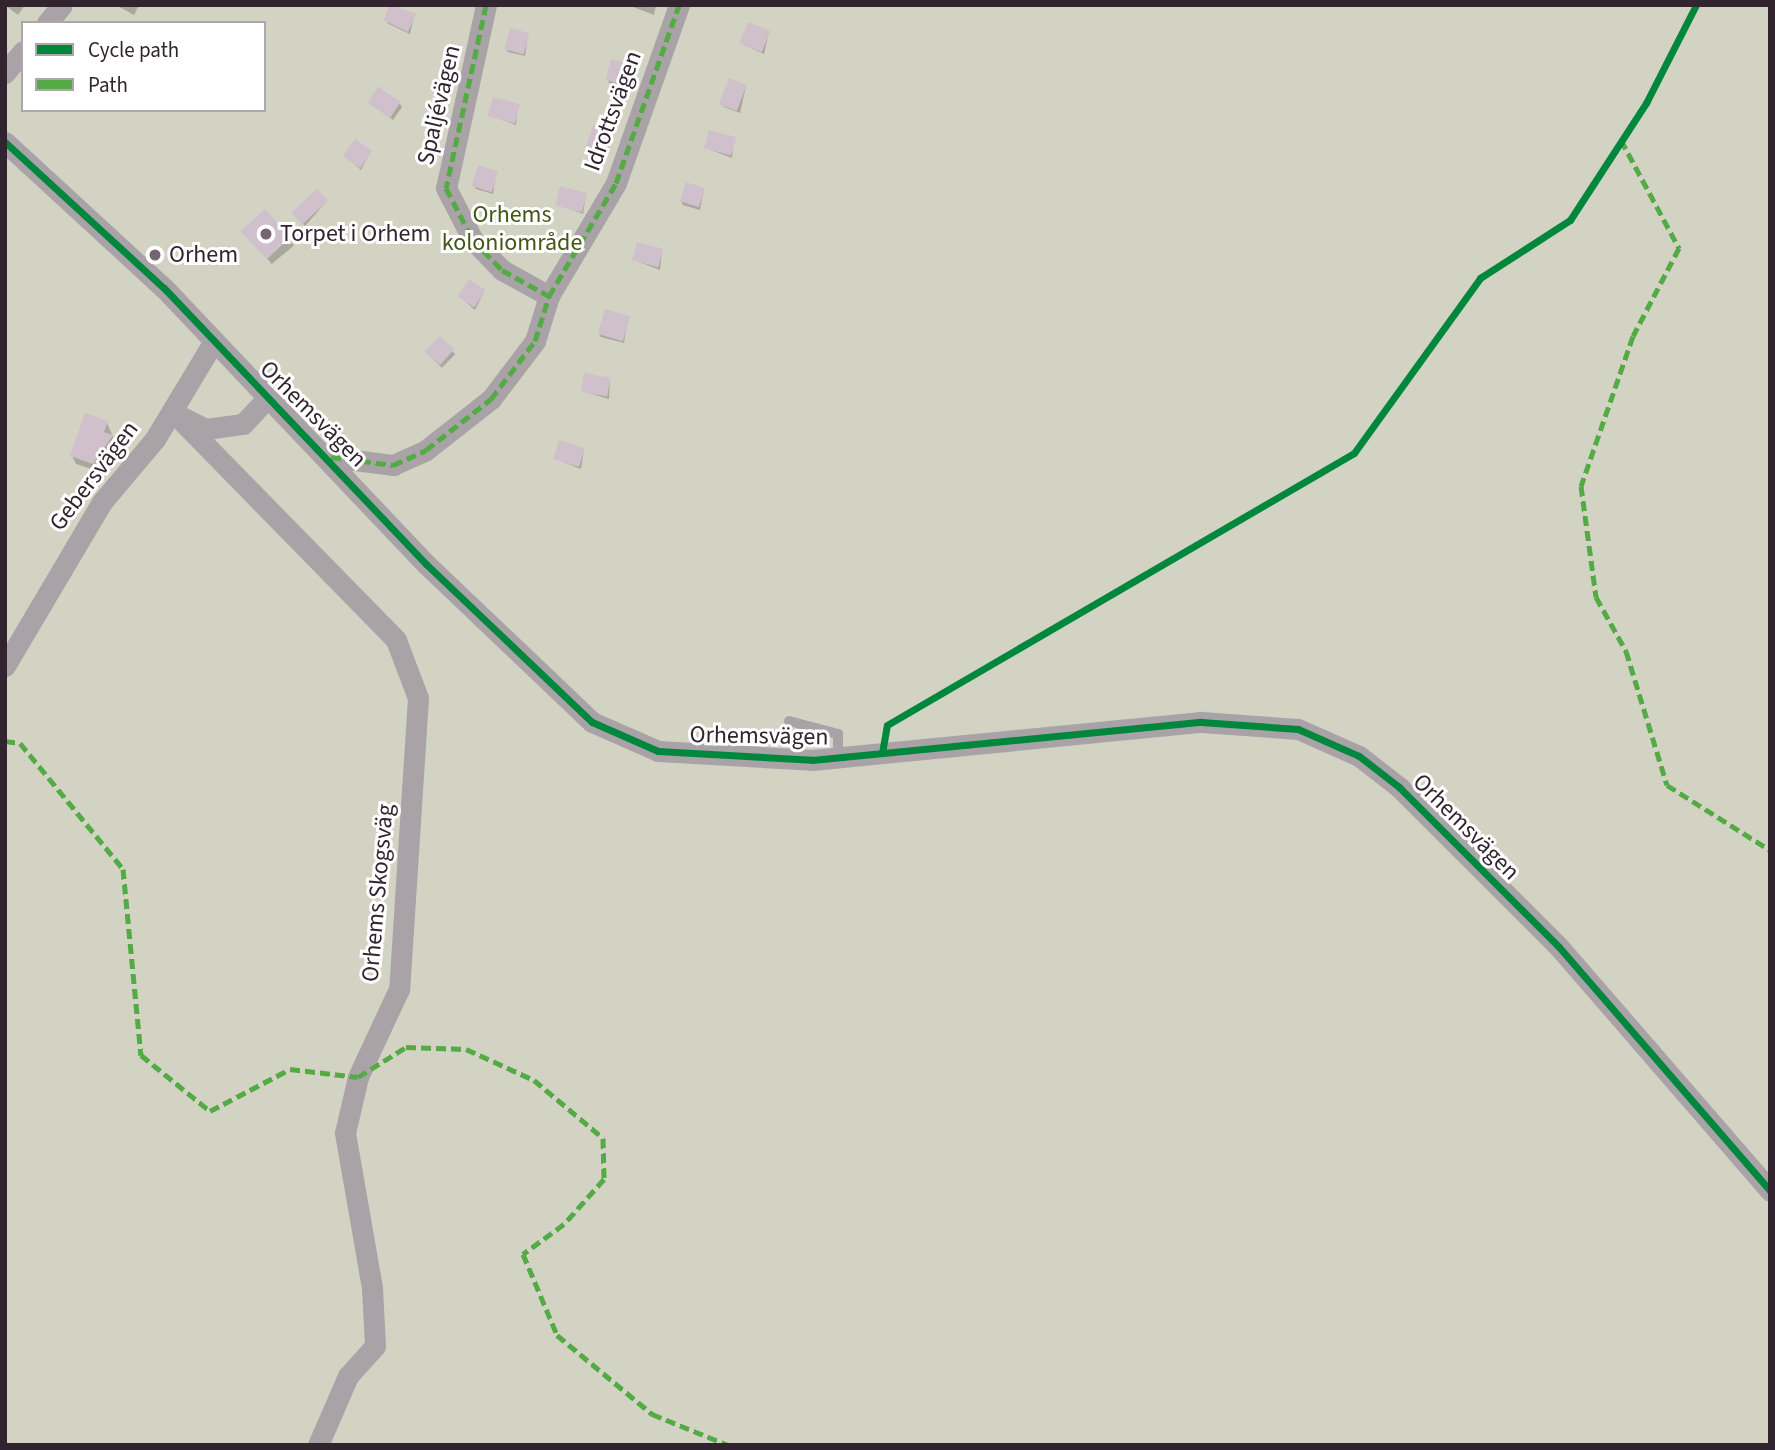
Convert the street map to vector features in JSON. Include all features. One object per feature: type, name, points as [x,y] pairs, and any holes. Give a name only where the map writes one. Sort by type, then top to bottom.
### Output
[{"type":"street","points":[[49,21],[62,5]]},
{"type":"street","name":"Spaljévägen","points":[[486,5],[446,188],[473,240],[518,282],[549,296]]},
{"type":"street","name":"Idrottsvägen","points":[[331,457],[393,465],[426,450],[491,399],[536,341],[549,296],[616,183],[679,5]]},
{"type":"street","points":[[5,73],[21,53]]},
{"type":"street","name":"Orhemsvägen","points":[[5,142],[214,341],[267,398],[331,457],[426,564],[592,722],[658,751],[697,757],[838,758],[1201,722],[1298,730],[1359,757],[1399,788],[1559,947],[1770,1191]]},
{"type":"street","points":[[173,412],[214,341]]},
{"type":"street","name":"Gebersvägen","points":[[5,666],[102,502],[173,412],[206,429],[243,424],[267,398]]},
{"type":"street","name":"Orhems Skogsväg","points":[[173,412],[396,640],[418,698],[399,989],[358,1077],[345,1133],[372,1288],[375,1346],[348,1376],[318,1445]]},
{"type":"lane","points":[[789,721],[838,734],[838,758]]},
{"type":"green space","name":"Orhems koloniområde","points":[[5,5],[1770,5],[1770,1445],[5,1445]]},
{"type":"building","points":[[390,5],[416,14],[408,32],[383,20]]},
{"type":"building","points":[[748,22],[770,31],[762,52],[739,43]]},
{"type":"building","points":[[510,28],[529,33],[524,54],[504,49]]},
{"type":"building","points":[[611,59],[631,64],[626,85],[606,80]]},
{"type":"building","points":[[729,78],[747,85],[737,111],[719,104]]},
{"type":"building","points":[[378,87],[401,102],[390,118],[368,103]]},
{"type":"building","points":[[493,97],[520,104],[515,124],[488,116]]},
{"type":"building","points":[[593,125],[613,131],[607,152],[587,146]]},
{"type":"building","points":[[709,130],[736,137],[731,156],[704,148]]},
{"type":"building","points":[[355,139],[372,151],[360,168],[343,156]]},
{"type":"building","points":[[478,165],[498,171],[492,192],[472,186]]},
{"type":"building","points":[[686,182],[705,188],[699,207],[680,201]]},
{"type":"building","points":[[560,186],[587,193],[582,213],[555,205]]},
{"type":"building","points":[[317,189],[328,201],[302,225],[291,213]]},
{"type":"building","name":"Torpet i Orhem","points":[[265,209],[291,237],[267,259],[241,232]]},
{"type":"building","points":[[637,242],[663,249],[658,267],[632,260]]},
{"type":"building","points":[[469,279],[486,290],[474,308],[458,297]]},
{"type":"building","points":[[605,309],[630,316],[623,341],[598,334]]},
{"type":"building","points":[[439,336],[454,349],[440,365],[425,352]]},
{"type":"building","points":[[584,373],[611,378],[607,396],[581,392]]},
{"type":"building","points":[[85,413],[108,421],[104,432],[113,435],[93,464],[70,456]]},
{"type":"building","points":[[559,440],[585,448],[579,467],[553,459]]},
{"type":"marked path","points":[[486,5],[446,188],[473,240],[502,270],[549,296]]},
{"type":"marked path","points":[[331,457],[393,465],[426,450],[491,399],[535,341],[549,296],[616,183],[679,5]]},
{"type":"marked path","points":[[1621,140],[1679,248],[1633,336],[1581,486],[1596,597],[1626,651],[1667,785],[1770,850]]},
{"type":"marked path","points":[[5,741],[20,743],[123,869],[141,1055],[210,1111],[290,1069],[358,1077],[406,1047],[466,1049],[534,1080],[603,1138],[604,1179],[564,1224],[523,1254],[557,1335],[652,1414],[728,1445]]},
{"type":"cycle path","points":[[882,753],[887,725],[1354,453],[1480,278],[1570,220],[1646,103],[1696,5]]},
{"type":"cycle path","points":[[5,142],[164,288],[426,564],[592,722],[658,751],[812,760],[1201,722],[1298,729],[1359,756],[1399,787],[1559,947],[1770,1191]]},
{"type":"place","name":"Torpet i Orhem","points":[[266,234]]},
{"type":"place","name":"Orhem","points":[[155,255]]}]
